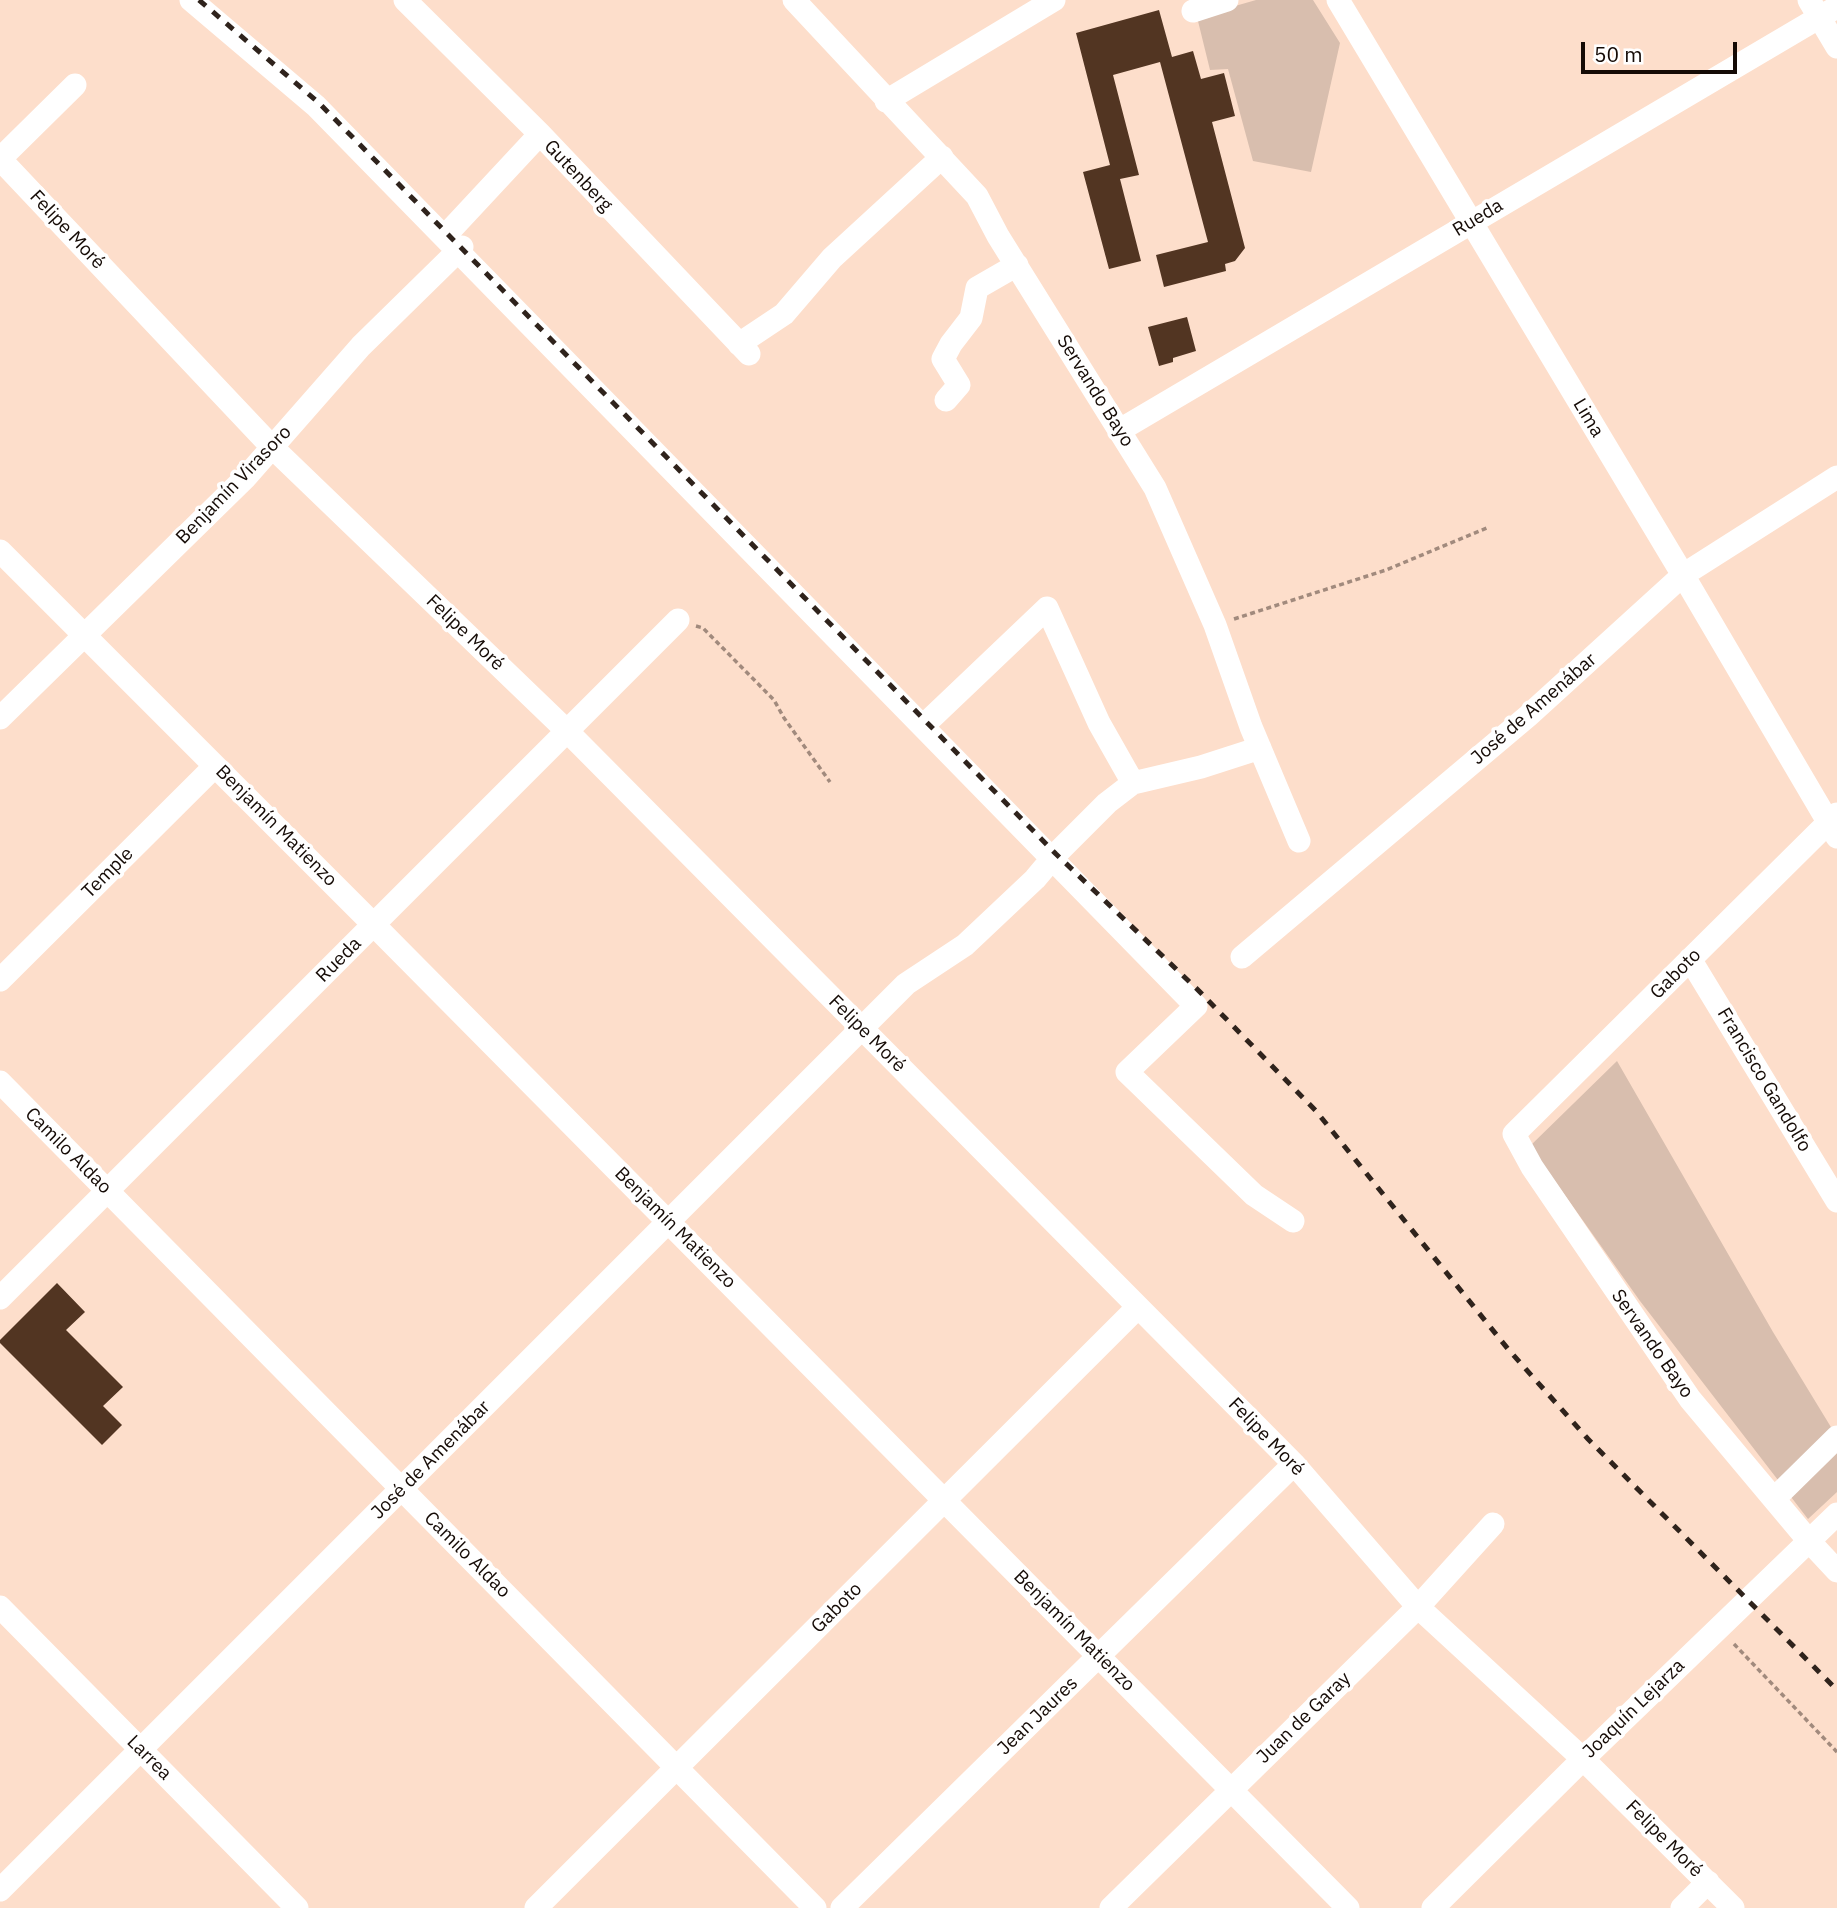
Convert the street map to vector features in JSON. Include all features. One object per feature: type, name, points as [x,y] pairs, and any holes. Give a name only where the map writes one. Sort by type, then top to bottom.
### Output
[{"type":"street","name":"Gutenberg","points":[[405,0],[540,134],[744,349],[784,314],[832,258],[942,157]]},
{"type":"street","name":"Servando Bayo","points":[[794,0],[977,196],[1120,430],[1160,498],[1215,625],[1260,748],[1299,841]]},
{"type":"street","points":[[886,101],[1054,0]]},
{"type":"street","points":[[1193,11],[1227,0]]},
{"type":"street","name":"Lima","points":[[1338,0],[1834,824]]},
{"type":"street","points":[[201,3],[316,106],[455,244],[1196,1006],[1127,1072],[1254,1195],[1293,1221]]},
{"type":"street","points":[[1822,8],[1837,47]]},
{"type":"street","name":"Rueda","points":[[1120,430],[1471,223],[1822,8]]},
{"type":"street","points":[[0,159],[75,85]]},
{"type":"street","name":"Benjamín Virasoro","points":[[0,718],[246,477],[455,244],[540,134]]},
{"type":"street","name":"Felipe Moré","points":[[0,159],[272,447],[568,731],[1294,1464],[1418,1607],[1583,1759],[1733,1908]]},
{"type":"street","points":[[946,400],[959,385],[943,359],[971,318],[977,288],[1017,265]]},
{"type":"street","name":"José de Amenábar","points":[[1242,957],[1528,716],[1683,575],[1837,477]]},
{"type":"street","name":"Benjamín Matienzo","points":[[0,551],[1348,1908]]},
{"type":"street","points":[[923,726],[1047,608],[1099,723],[1133,783],[1201,767],[1260,748]]},
{"type":"street","name":"Rueda","points":[[0,1298],[678,620]]},
{"type":"street","name":"Temple","points":[[0,980],[215,766]]},
{"type":"street","name":"José de Amenábar","points":[[0,1890],[906,984],[965,945],[1035,879],[1107,803],[1133,783]]},
{"type":"street","name":"Gaboto","points":[[1514,1134],[1690,959],[1834,824]]},
{"type":"street","name":"Francisco Gandolfo","points":[[1690,959],[1837,1200]]},
{"type":"street","name":"Camilo Aldao","points":[[0,1082],[815,1908]]},
{"type":"street","name":"Servando Bayo","points":[[1514,1134],[1532,1167],[1690,1399],[1837,1571]]},
{"type":"street","name":"Gaboto","points":[[536,1908],[1138,1307]]},
{"type":"street","points":[[1774,1499],[1837,1437]]},
{"type":"street","name":"Jean Jaures","points":[[842,1908],[1294,1464]]},
{"type":"street","name":"Joaquín Lejarza","points":[[1433,1908],[1718,1627],[1837,1514]]},
{"type":"street","name":"Juan de Garay","points":[[1111,1908],[1418,1607],[1493,1524]]},
{"type":"street","name":"Larrea","points":[[0,1607],[298,1908]]},
{"type":"street","points":[[1682,1908],[1708,1882]]},
{"type":"path","points":[[1215,625],[1386,570],[1489,527]]},
{"type":"path","points":[[678,620],[703,628],[775,700],[784,718],[830,782]]},
{"type":"path","points":[[1718,1627],[1837,1752]]},
{"type":"shaded area","points":[[1256,0],[1313,0],[1340,43],[1311,172],[1253,161],[1228,69],[1210,70],[1197,17]]},
{"type":"shaded area","points":[[1617,1061],[1773,1332],[1837,1437],[1837,1492],[1808,1519],[1640,1301],[1530,1146]]},
{"type":"building","points":[[1159,10],[1172,57],[1193,51],[1201,79],[1224,73],[1235,116],[1212,122],[1245,248],[1235,261],[1225,264],[1226,271],[1164,287],[1156,255],[1208,242],[1160,62],[1113,75],[1139,175],[1120,179],[1141,261],[1109,269],[1083,172],[1110,165],[1076,33]]},
{"type":"building","points":[[1187,317],[1196,351],[1173,358],[1173,362],[1159,366],[1148,327]]},
{"type":"building","points":[[57,1283],[85,1312],[66,1330],[123,1387],[103,1406],[122,1425],[102,1445],[0,1343]]},
{"type":"railway","points":[[199,0],[319,103],[1056,854],[1197,989],[1316,1111],[1508,1349],[1588,1439],[1837,1690]]}]
